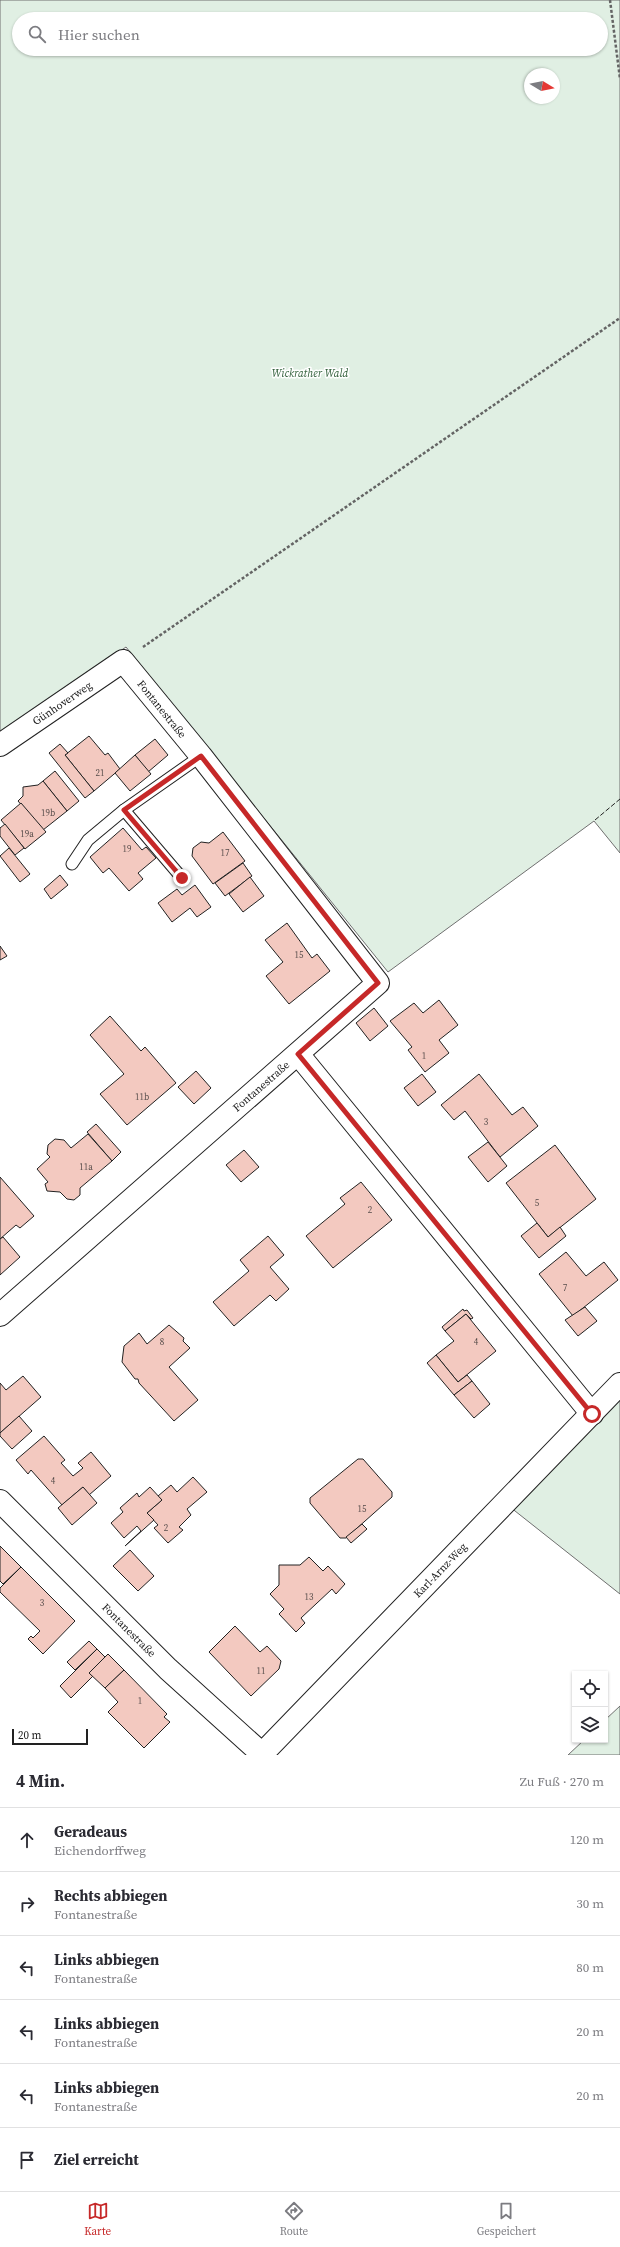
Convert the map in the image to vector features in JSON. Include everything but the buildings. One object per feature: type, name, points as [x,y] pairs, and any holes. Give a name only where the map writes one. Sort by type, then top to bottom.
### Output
[{"type":"street","name":"Günhoverweg","points":[[0,745],[123,661]]},
{"type":"street","name":"Fontanestraße","points":[[0,1315],[378,983],[201,756],[123,661]]},
{"type":"street","points":[[298,1054],[592,1414]]},
{"type":"street","name":"Karl-Arnz-Weg","points":[[261,1754],[620,1384]]},
{"type":"street","name":"Fontanestraße","points":[[0,1501],[168,1669],[261,1754]]},
{"type":"lane","points":[[72,864],[88,840],[124,810],[201,756]]},
{"type":"lane","points":[[124,810],[182,878]]},
{"type":"path","points":[[610,0],[620,79]]},
{"type":"path","points":[[123,661],[620,318]]},
{"type":"green space","name":"Wickrather Wald","points":[[0,0],[620,0],[620,853],[594,821],[388,972],[126,647],[0,733]]},
{"type":"green space","points":[[620,1391],[620,1594],[510,1507]]},
{"type":"green space","points":[[620,1706],[620,1755],[568,1755],[581,1743],[608,1743],[608,1717]]},
{"type":"fence","points":[[595,820],[620,799]]},
{"type":"route","points":[[182,878],[124,810],[201,756],[378,983],[298,1054],[592,1414]]}]
